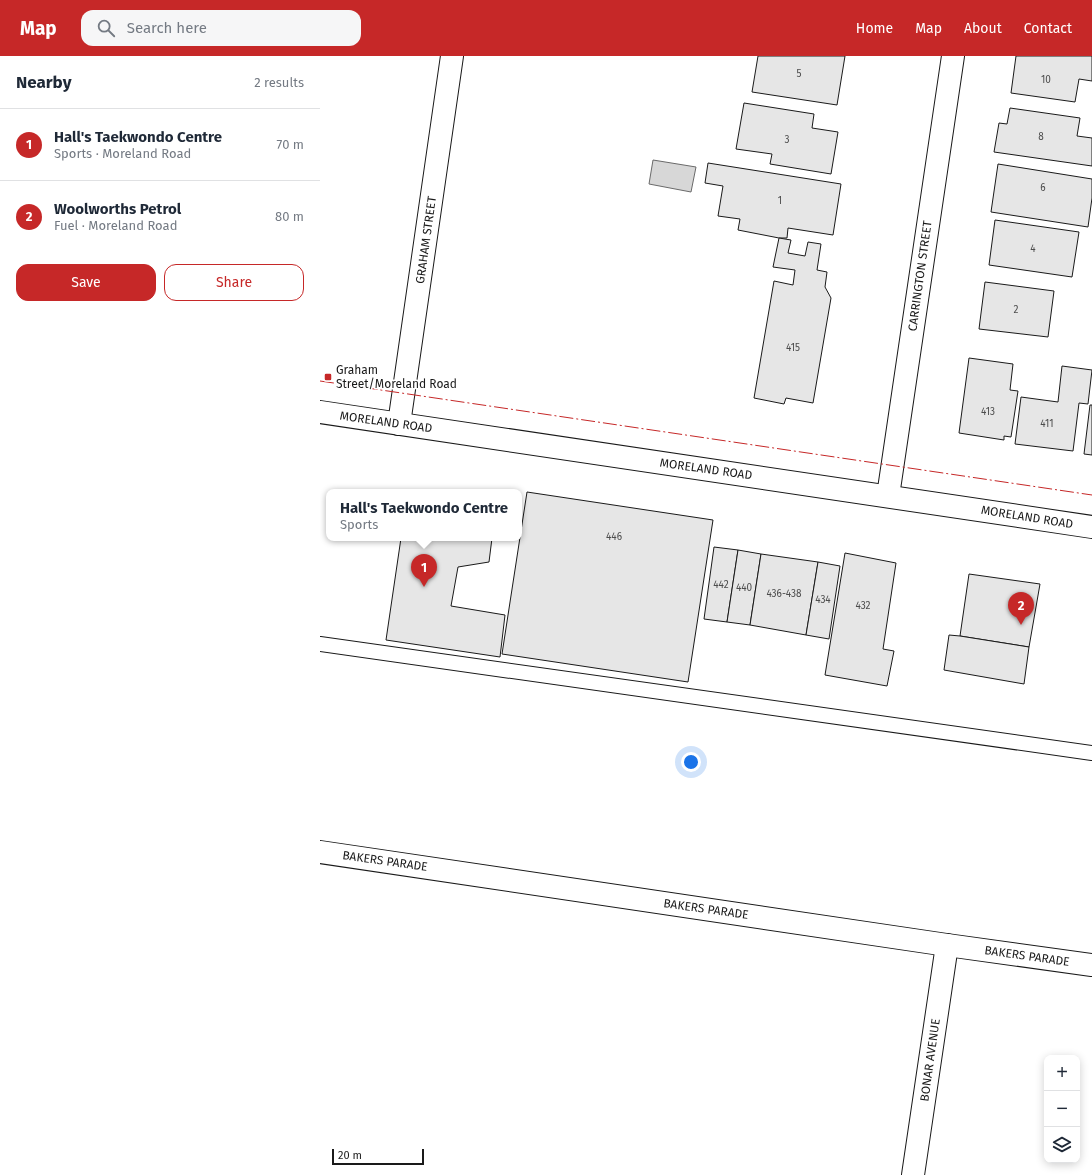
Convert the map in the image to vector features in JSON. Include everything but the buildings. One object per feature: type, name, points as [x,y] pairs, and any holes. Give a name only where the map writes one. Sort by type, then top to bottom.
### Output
[{"type":"street","name":"GRAHAM STREET","points":[[399,424],[452,56]]},
{"type":"street","name":"CARRINGTON STREET","points":[[888,496],[953,56]]},
{"type":"street","name":"MORELAND ROAD","points":[[320,412],[1092,527]]},
{"type":"street","name":"BAKERS PARADE","points":[[320,852],[1092,965]]},
{"type":"street","name":"BONAR AVENUE","points":[[914,1175],[947,944]]},
{"type":"lane","points":[[320,644],[1092,753]]},
{"type":"shaded area","points":[[653,160],[696,167],[691,192],[649,184]]},
{"type":"power","points":[[320,381],[1092,495]]},
{"type":"place","name":"Graham Street/Moreland Road","points":[[328,377]]},
{"type":"place","name":"Hall's Taekwondo Centre","points":[[424,587]]},
{"type":"place","name":"Woolworths Petrol","points":[[1021,625]]}]
